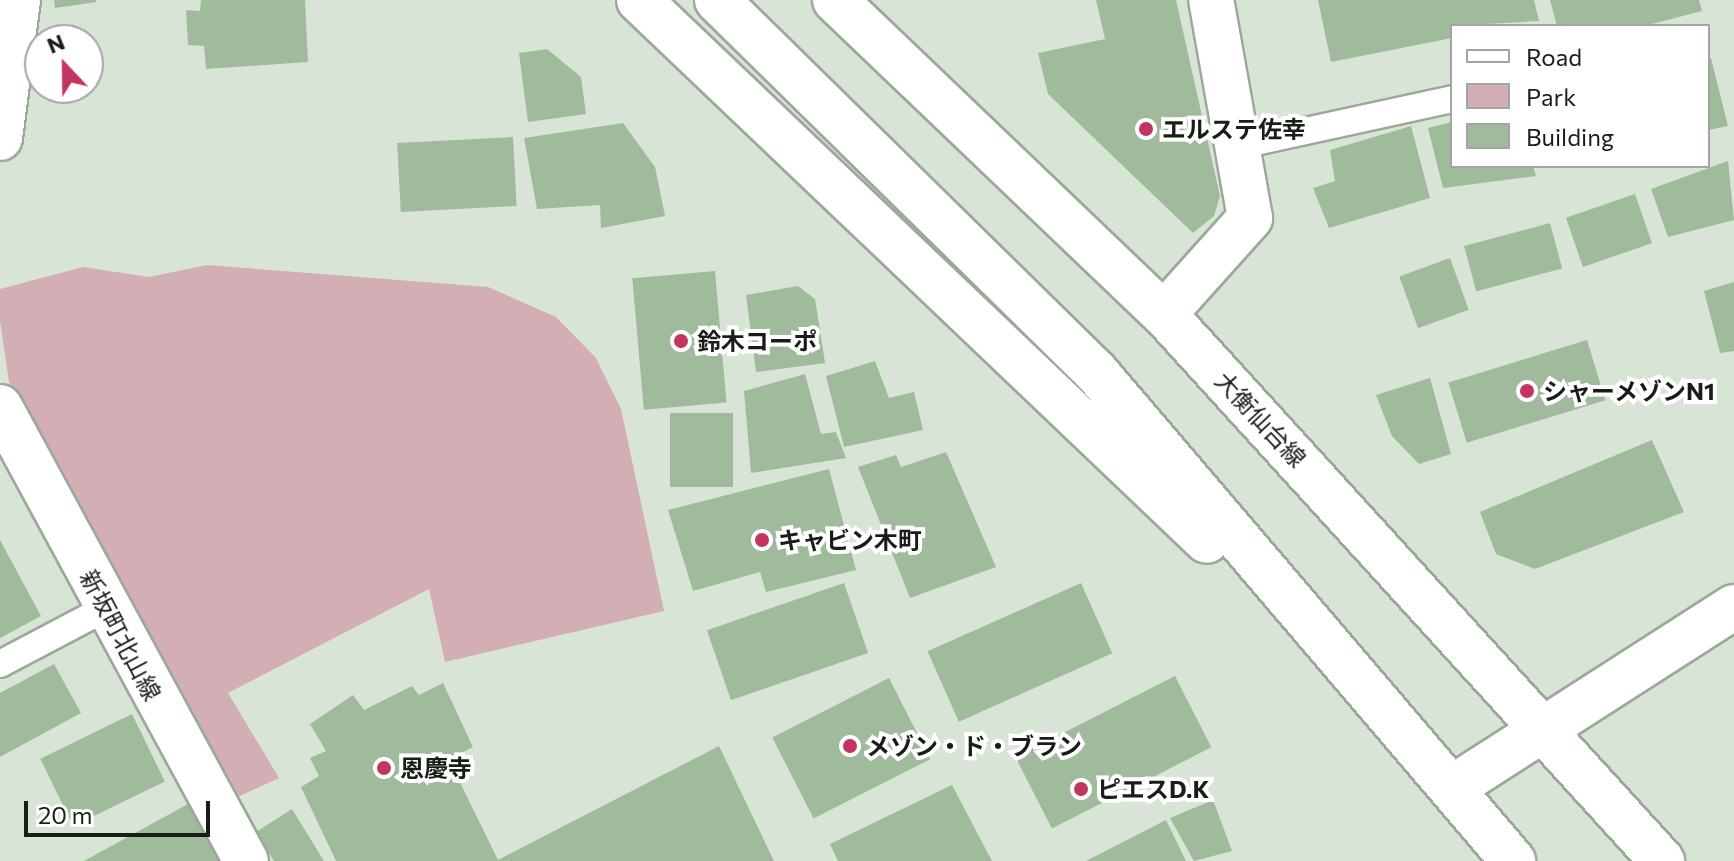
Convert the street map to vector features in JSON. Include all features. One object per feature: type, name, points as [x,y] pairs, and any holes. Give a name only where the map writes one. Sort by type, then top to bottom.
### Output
[{"type":"main road","points":[[0,138],[18,0]]},
{"type":"main road","points":[[639,0],[1029,379],[1329,654]]},
{"type":"main road","points":[[717,0],[1096,372],[1329,654],[1452,788],[1513,861]]},
{"type":"main road","name":"大衡仙台線","points":[[835,0],[1164,314],[1544,727],[1662,861]]},
{"type":"main road","points":[[1164,314],[1250,218],[1211,0]]},
{"type":"main road","name":"新坂町北山線","points":[[0,407],[106,608],[246,861]]},
{"type":"main road","points":[[1452,788],[1734,607]]},
{"type":"lane","points":[[1237,146],[1450,99]]},
{"type":"lane","points":[[0,664],[106,608]]},
{"type":"green space","points":[[207,265],[488,287],[556,317],[596,358],[621,409],[664,611],[445,662],[429,589],[228,693],[279,778],[233,799],[9,382],[0,321],[0,289],[83,267],[149,277]]},
{"type":"building","points":[[54,0],[96,0],[96,2],[55,8]]},
{"type":"building","points":[[201,0],[305,0],[308,62],[206,69],[204,46],[188,45],[186,10],[200,11]]},
{"type":"building","name":"エルステ佐幸","points":[[1096,0],[1176,0],[1220,196],[1214,216],[1193,233],[1048,94],[1038,53],[1105,39]]},
{"type":"building","points":[[1318,0],[1534,0],[1539,21],[1450,24],[1450,38],[1331,62]]},
{"type":"building","points":[[1550,0],[1699,0],[1702,11],[1652,24],[1556,24]]},
{"type":"building","points":[[547,49],[581,77],[586,114],[528,122],[519,53]]},
{"type":"building","points":[[1710,58],[1728,126],[1710,130]]},
{"type":"building","points":[[1450,122],[1450,168],[1534,168],[1536,176],[1443,188],[1428,128]]},
{"type":"building","points":[[623,123],[655,167],[665,216],[601,228],[600,205],[537,209],[524,138]]},
{"type":"building","points":[[1411,126],[1430,198],[1329,228],[1313,188],[1335,181],[1330,150]]},
{"type":"building","points":[[513,137],[517,206],[401,212],[397,143]]},
{"type":"building","points":[[1728,161],[1734,220],[1668,237],[1651,189]]},
{"type":"building","points":[[1635,194],[1652,243],[1583,267],[1566,218]]},
{"type":"building","points":[[1550,223],[1562,268],[1476,291],[1464,246]]},
{"type":"building","points":[[1450,258],[1469,310],[1418,328],[1399,276]]},
{"type":"building","name":"鈴木コーポ","points":[[715,271],[727,402],[644,410],[632,278]]},
{"type":"building","points":[[1734,282],[1734,351],[1720,353],[1704,291]]},
{"type":"building","points":[[798,286],[815,299],[825,363],[756,372],[746,295]]},
{"type":"building","name":"シャーメゾンN1","points":[[1587,340],[1605,400],[1467,443],[1448,382]]},
{"type":"building","points":[[875,361],[889,398],[914,392],[923,430],[844,447],[826,376]]},
{"type":"building","points":[[805,374],[821,434],[836,432],[846,458],[751,473],[744,391]]},
{"type":"building","points":[[1430,378],[1451,454],[1419,464],[1392,436],[1376,395]]},
{"type":"building","points":[[670,413],[733,413],[733,487],[670,487]]},
{"type":"building","points":[[1652,440],[1684,512],[1535,569],[1496,554],[1480,512]]},
{"type":"building","points":[[946,452],[996,567],[910,598],[858,467],[896,455],[901,467]]},
{"type":"building","name":"キャビン木町","points":[[829,469],[856,570],[766,592],[760,572],[693,591],[668,510]]},
{"type":"building","points":[[0,540],[41,616],[0,638]]},
{"type":"building","points":[[844,583],[868,653],[731,700],[707,630]]},
{"type":"building","points":[[1081,583],[1112,653],[959,722],[928,651]]},
{"type":"building","points":[[54,664],[81,713],[0,757],[0,693]]},
{"type":"building","name":"ピエスD.K","points":[[1175,676],[1211,747],[1052,829],[1016,757]]},
{"type":"building","name":"メゾン・ド・ブラン","points":[[889,678],[930,759],[814,819],[772,737]]},
{"type":"building","name":"恩慶寺","points":[[443,683],[473,747],[449,760],[498,860],[719,746],[774,861],[336,861],[301,787],[319,776],[310,758],[326,751],[310,724],[353,695],[364,710],[412,686],[419,695]]},
{"type":"building","points":[[132,714],[165,781],[73,826],[40,759]]},
{"type":"building","points":[[952,785],[992,861],[838,861],[830,844]]},
{"type":"building","points":[[1213,800],[1232,851],[1194,861],[1170,818]]},
{"type":"building","points":[[188,804],[219,861],[84,861]]},
{"type":"building","points":[[292,809],[324,861],[274,861],[256,832]]},
{"type":"building","points":[[1166,820],[1186,861],[1086,861]]},
{"type":"place","name":"エルステ佐幸","points":[[1146,129]]},
{"type":"place","name":"鈴木コーポ","points":[[681,341]]},
{"type":"place","name":"シャーメゾンN1","points":[[1527,391]]},
{"type":"place","name":"キャビン木町","points":[[762,540]]},
{"type":"place","name":"メゾン・ド・ブラン","points":[[850,746]]},
{"type":"place","name":"恩慶寺","points":[[384,768]]},
{"type":"place","name":"ピエスD.K","points":[[1081,789]]}]
